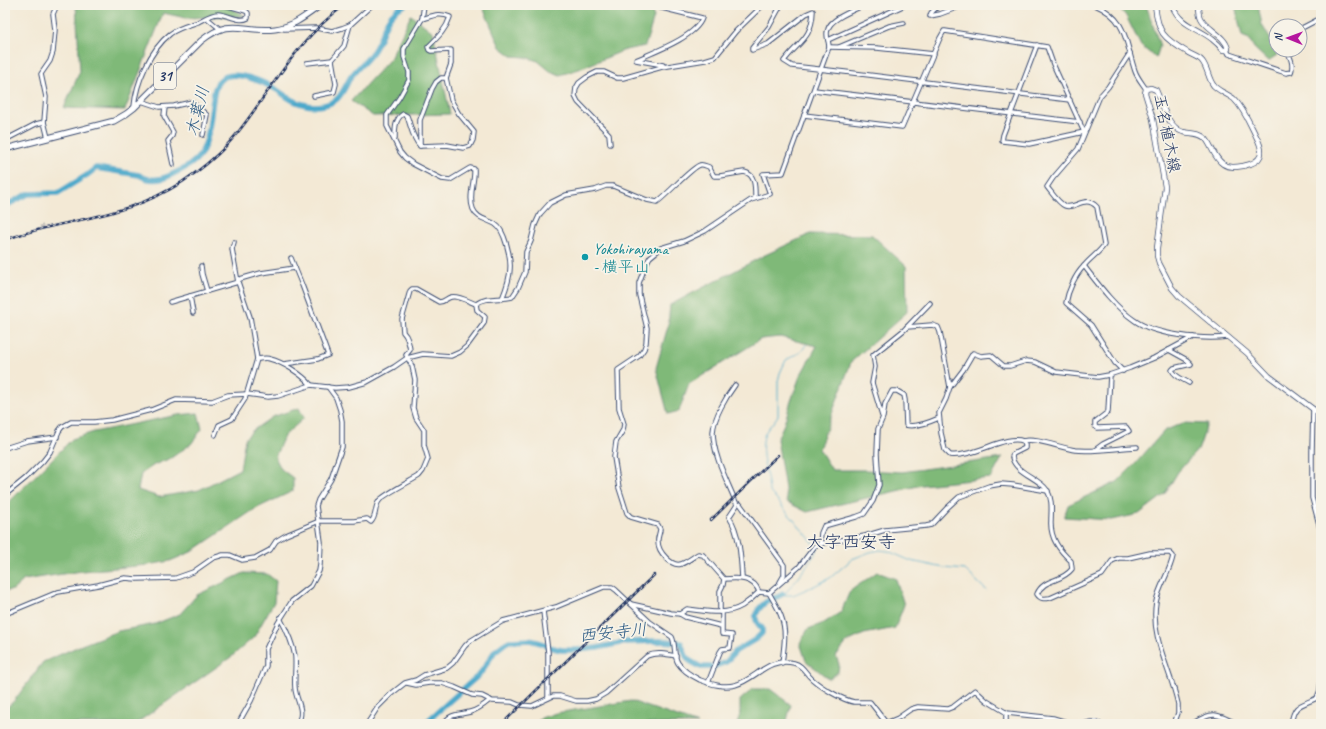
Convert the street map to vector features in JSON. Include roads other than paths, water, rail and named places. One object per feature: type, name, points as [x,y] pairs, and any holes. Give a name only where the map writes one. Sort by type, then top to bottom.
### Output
[{"type":"main road","name":"31","points":[[5,149],[114,121],[134,108],[201,41],[220,29],[238,26],[275,29],[288,26],[321,5]]},
{"type":"main road","name":"玉名植木線","points":[[1155,5],[1157,21],[1161,33],[1174,44],[1203,62],[1209,79],[1214,86],[1234,99],[1241,107],[1260,144],[1261,152],[1260,158],[1255,163],[1235,167],[1227,166],[1221,163],[1207,140],[1202,136],[1178,130],[1167,116],[1156,90],[1151,88],[1146,89],[1145,93],[1153,119],[1165,187],[1157,248],[1159,263],[1172,288],[1179,296],[1247,354],[1269,376],[1321,415]]},
{"type":"main road","points":[[1172,5],[1188,25],[1212,38],[1223,50],[1227,50],[1228,46],[1220,36],[1201,19],[1199,5]]},
{"type":"street","points":[[48,138],[44,122],[46,97],[41,74],[54,52],[55,30],[53,14],[57,5]]},
{"type":"street","points":[[134,108],[134,99],[148,61],[170,33],[216,14],[240,20],[245,20],[248,18],[248,13],[246,11],[225,5]]},
{"type":"street","points":[[275,29],[316,28],[332,31],[350,25],[372,5]]},
{"type":"street","points":[[424,5],[422,19],[404,49],[404,57],[409,72],[409,80],[388,115],[387,126],[395,139],[400,152],[405,158],[413,164],[442,179],[450,180],[470,168],[474,169],[475,176],[471,197],[472,207],[475,214],[500,228],[507,247],[510,270],[502,299]]},
{"type":"street","points":[[658,5],[658,7],[702,18],[698,26],[681,38],[664,48],[636,60],[668,66]]},
{"type":"street","points":[[610,144],[609,134],[578,102],[575,96],[576,88],[579,83],[587,77],[599,72],[622,78],[668,66],[715,57],[736,31],[763,5]]},
{"type":"street","points":[[781,5],[769,27],[752,50],[762,48],[806,14],[814,10],[813,20],[806,38],[784,61],[792,66],[1070,100]]},
{"type":"street","points":[[759,592],[756,586],[748,580],[742,578],[724,578],[703,555],[698,554],[681,564],[674,564],[662,552],[658,542],[660,529],[658,525],[631,517],[627,514],[619,488],[614,457],[616,442],[623,430],[624,424],[618,408],[618,370],[639,356],[646,343],[647,328],[639,295],[639,283],[650,257],[661,248],[684,241],[705,231],[755,198],[770,194],[763,174],[782,173],[829,47],[827,29],[830,24],[842,16],[864,5]]},
{"type":"street","points":[[828,40],[905,5]]},
{"type":"street","points":[[939,5],[930,16],[964,5]]},
{"type":"street","points":[[1095,5],[1108,11],[1126,37],[1135,72],[1146,89]]},
{"type":"street","points":[[395,139],[397,120],[403,114],[407,116],[416,143],[420,146],[447,144],[463,148],[470,146],[473,140],[474,132],[453,106],[446,78],[451,64],[451,50],[431,51],[428,47],[443,31],[450,17],[439,14],[422,19]]},
{"type":"street","points":[[207,18],[220,29]]},
{"type":"street","points":[[1308,25],[1321,18]]},
{"type":"street","points":[[838,47],[889,26],[904,23]]},
{"type":"street","points":[[306,63],[332,60],[344,46],[350,25]]},
{"type":"street","points":[[804,115],[902,127],[944,31],[1047,47],[1048,53],[1084,132]]},
{"type":"street","points":[[1037,45],[1002,140],[1029,144],[1084,132]]},
{"type":"street","points":[[829,47],[876,48],[934,54]]},
{"type":"street","points":[[1227,50],[1229,54],[1235,57],[1286,73],[1291,72],[1292,69],[1290,58]]},
{"type":"street","points":[[1123,370],[1115,363],[1091,325],[1066,303],[1075,279],[1084,266],[1100,251],[1104,245],[1097,206],[1091,202],[1081,202],[1066,207],[1047,187],[1078,149],[1100,96],[1108,87],[1130,53]]},
{"type":"street","points":[[314,96],[334,92],[336,84],[332,60]]},
{"type":"street","points":[[420,146],[420,120],[436,82],[441,78],[446,78]]},
{"type":"street","points":[[814,90],[1080,122]]},
{"type":"street","points":[[141,101],[159,107],[192,102],[207,115],[203,135]]},
{"type":"street","points":[[165,107],[164,116],[173,132],[168,141],[173,164]]},
{"type":"street","points":[[5,140],[36,124],[44,122]]},
{"type":"street","points":[[476,304],[480,301],[489,299],[512,297],[525,272],[526,252],[540,214],[550,203],[559,198],[606,186],[613,186],[646,200],[657,202],[666,196],[686,174],[700,165],[709,167],[714,176],[744,172],[748,173],[752,177],[755,184],[755,198]]},
{"type":"street","points":[[215,435],[219,425],[232,419],[247,394],[258,359],[250,317],[238,282],[232,249],[234,242]]},
{"type":"street","points":[[284,364],[318,359],[328,355],[291,258]]},
{"type":"street","points":[[201,266],[207,290]]},
{"type":"street","points":[[1084,266],[1121,309],[1134,321],[1152,329],[1194,337],[1214,339],[1227,337]]},
{"type":"street","points":[[170,302],[238,282],[240,279],[261,273],[295,268]]},
{"type":"street","points":[[5,614],[58,592],[98,585],[125,578],[176,578],[193,572],[213,558],[223,555],[230,555],[242,560],[255,558],[270,550],[276,541],[286,535],[319,521],[354,521],[367,519],[371,522],[375,518],[378,502],[419,476],[428,459],[424,444],[424,430],[415,415],[413,408],[415,380],[412,366],[406,354],[410,350],[407,336],[402,332],[402,319],[410,291],[412,289],[416,290],[439,302],[451,297],[456,297],[476,304]]},
{"type":"street","points":[[190,296],[193,313]]},
{"type":"street","points":[[883,417],[872,383],[875,367],[873,355],[907,327],[930,303]]},
{"type":"street","points":[[5,495],[26,478],[42,461],[50,452],[59,431],[62,427],[71,422],[112,420],[151,410],[176,400],[212,401],[228,395],[247,394],[268,397],[278,396],[311,385],[335,388],[349,387],[367,382],[407,358],[423,354],[452,356],[460,352],[467,346],[484,322],[485,318],[477,310],[476,304]]},
{"type":"street","points":[[907,327],[932,324],[938,327],[942,338],[950,387]]},
{"type":"street","points":[[1137,447],[1075,450],[1034,441],[1027,440],[1023,442],[1018,440],[1008,440],[966,455],[950,456],[945,450],[941,433],[939,413],[950,387],[963,370],[973,353],[981,356],[991,355],[1004,366],[1010,366],[1026,360],[1035,362],[1056,372],[1098,377],[1110,375],[1154,358],[1194,337]]},
{"type":"street","points":[[1169,350],[1187,360],[1191,364],[1174,368],[1172,370],[1188,383]]},
{"type":"street","points":[[258,359],[269,358],[284,364],[302,376],[311,385]]},
{"type":"street","points":[[1095,450],[1103,444],[1129,431],[1126,427],[1097,428],[1095,426],[1095,422],[1108,412],[1110,375]]},
{"type":"street","points":[[735,384],[725,399],[713,430],[715,451],[737,505],[730,517],[733,522],[741,551],[742,578]]},
{"type":"street","points":[[238,724],[251,701],[266,666],[266,649],[280,618],[292,600],[311,586],[319,571],[321,542],[316,506],[331,479],[342,447],[342,421],[340,410],[336,398],[328,387]]},
{"type":"street","points":[[820,544],[821,533],[824,526],[864,514],[873,501],[879,485],[877,436],[887,399],[892,391],[904,395],[906,425],[916,426],[939,418]]},
{"type":"street","points":[[1313,409],[1312,498],[1320,524],[1321,535]]},
{"type":"street","points":[[5,448],[26,441],[57,437]]},
{"type":"street","points":[[1023,442],[1025,448],[1013,454],[1013,462],[1016,466],[1041,483],[1048,491],[1052,503],[1051,531],[1055,543],[1061,552],[1071,561],[1072,569],[1067,576],[1050,582],[1040,588],[1037,594],[1039,597],[1044,599],[1050,598],[1102,575],[1112,561],[1119,558],[1128,558],[1150,553],[1170,553],[1173,556],[1160,586],[1155,611],[1157,634],[1178,704],[1178,713],[1174,724]]},
{"type":"street","points":[[770,593],[799,567],[814,546],[851,539],[885,530],[931,525],[959,497],[989,486],[1001,484],[1013,485],[1048,491]]},
{"type":"street","points":[[740,504],[784,565],[784,575],[779,584]]},
{"type":"street","points":[[708,683],[720,652],[722,649],[730,648],[732,635],[722,634],[720,591],[724,578]]},
{"type":"street","points":[[367,724],[378,707],[405,683],[447,668],[453,663],[470,641],[496,624],[561,605],[604,587],[612,587],[650,622],[672,636],[678,664],[693,677],[708,683],[723,686],[735,685],[745,681],[768,665],[793,663],[799,665],[811,679],[846,700],[854,702],[870,702],[887,723],[898,718],[911,709],[918,707],[948,709],[953,707],[975,690],[987,701],[1006,712],[1053,718],[1073,724],[1084,724],[1091,722],[1097,722],[1100,724]]},
{"type":"street","points":[[680,614],[687,609],[721,612],[732,611],[742,606],[759,592],[770,593]]},
{"type":"street","points":[[770,593],[782,617],[784,627],[785,638],[782,663]]},
{"type":"street","points":[[630,604],[680,614],[684,617],[722,626]]},
{"type":"street","points":[[543,611],[548,652],[548,698]]},
{"type":"street","points":[[280,618],[295,656],[295,689],[301,713],[301,718],[297,724]]},
{"type":"street","points":[[405,683],[416,685],[442,683],[472,695],[482,696],[490,700],[512,702],[519,706],[532,706],[553,696],[560,696],[576,701],[587,701],[596,699],[606,693],[647,656],[654,654],[676,656]]},
{"type":"street","points":[[1291,724],[1292,713],[1295,708],[1317,698],[1321,680]]},
{"type":"street","points":[[444,724],[451,716],[477,710],[490,700]]},
{"type":"street","points":[[1006,712],[1006,724]]},
{"type":"street","points":[[1192,724],[1209,715],[1220,716],[1237,724]]},
{"type":"waterway","name":"木葉川","points":[[5,206],[28,194],[58,193],[96,168],[139,175],[147,179],[160,179],[184,169],[200,155],[203,149],[208,135],[215,89],[220,80],[226,77],[233,75],[257,80],[279,91],[288,98],[303,104],[321,106],[332,102],[339,97],[352,75],[372,53],[392,14],[405,5]]},
{"type":"waterway","points":[[806,345],[801,352],[786,360],[780,373],[778,381],[778,415],[765,433],[763,457],[769,491],[815,545]]},
{"type":"waterway","points":[[817,547],[817,551],[784,595],[793,595],[814,586],[830,578],[852,559],[880,550],[888,551],[911,561],[944,568],[965,570],[986,590]]},
{"type":"waterway","name":"西安寺川","points":[[424,724],[480,674],[495,651],[509,641],[530,640],[562,650],[597,648],[625,642],[678,642],[681,643],[686,656],[690,661],[701,667],[713,667],[726,662],[736,651],[756,639],[762,633],[762,628],[756,618],[757,611],[766,602],[783,594]]},
{"type":"tunnel","points":[[41,225],[43,230]]},
{"type":"railway","points":[[5,240],[32,231],[130,207],[157,196],[195,173],[218,154],[235,136],[287,64],[308,38],[345,5]]},
{"type":"railway","points":[[711,520],[778,455]]},
{"type":"railway","points":[[502,724],[654,575]]},
{"type":"place","name":"Yokohirayama - 横平山","points":[[585,257]]},
{"type":"district","name":"大字西安寺","points":[[851,542]]}]
